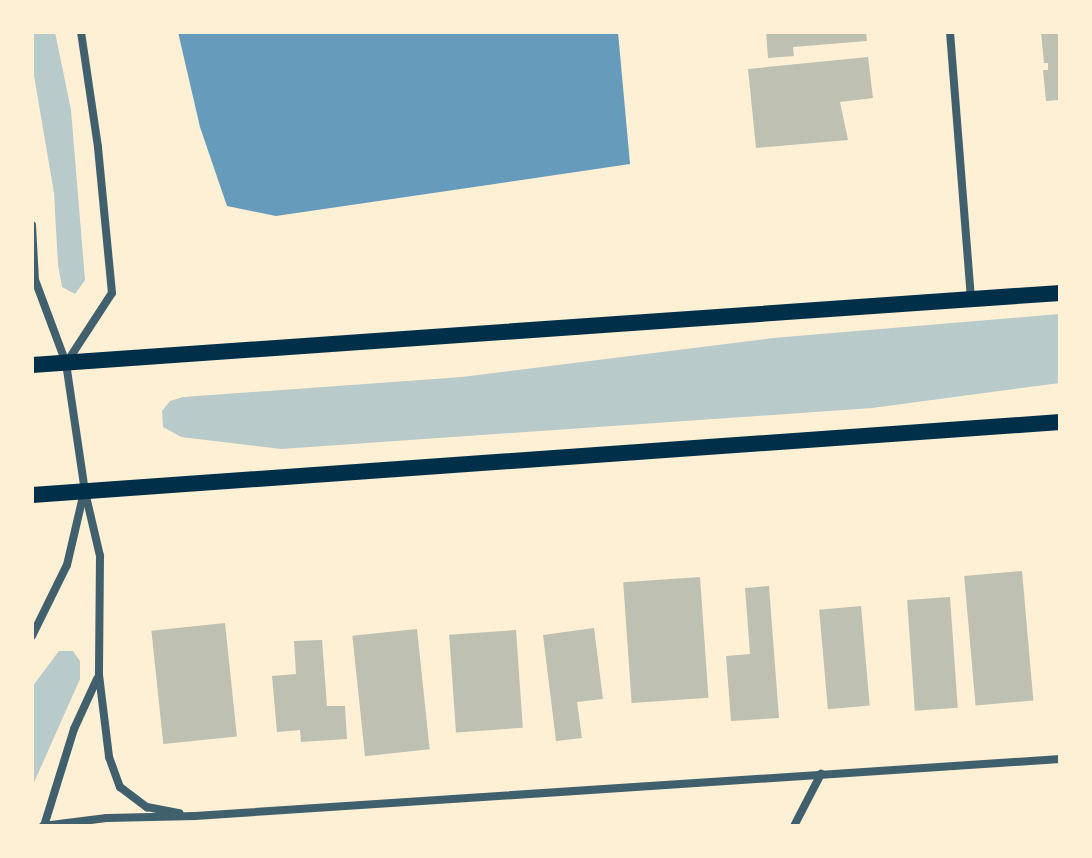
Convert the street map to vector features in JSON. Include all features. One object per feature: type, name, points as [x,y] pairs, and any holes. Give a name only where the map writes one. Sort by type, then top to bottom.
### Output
[{"type":"main road","points":[[32,365],[1060,293]]},
{"type":"main road","points":[[32,495],[1060,422]]},
{"type":"street","points":[[66,363],[112,293],[98,147],[81,32]]},
{"type":"street","points":[[950,32],[971,299]]},
{"type":"street","points":[[32,225],[35,280],[66,363],[85,492],[100,556],[99,675],[109,757],[120,787],[147,807],[195,816]]},
{"type":"street","points":[[32,636],[67,565],[85,492]]},
{"type":"street","points":[[99,675],[74,729],[44,826],[107,818],[195,816],[1060,759]]},
{"type":"street","points":[[794,826],[821,774]]},
{"type":"shaded area","points":[[32,32],[55,32],[71,110],[85,280],[75,294],[62,287],[58,265],[54,193],[32,64]]},
{"type":"shaded area","points":[[1060,314],[1060,383],[872,408],[281,449],[181,437],[163,427],[162,411],[170,401],[183,397],[462,377],[773,338]]},
{"type":"shaded area","points":[[59,651],[73,651],[80,661],[80,679],[32,787],[32,687]]},
{"type":"water","points":[[178,32],[618,32],[630,164],[276,216],[227,206],[200,127]]},
{"type":"building","points":[[766,32],[866,32],[867,41],[793,47],[794,56],[768,58]]},
{"type":"building","points":[[1041,32],[1060,32],[1060,100],[1046,101],[1043,70],[1048,70],[1048,63],[1044,63]]},
{"type":"building","points":[[868,57],[873,98],[840,102],[848,140],[756,148],[748,69]]},
{"type":"building","points":[[1022,571],[1033,701],[976,706],[964,576]]},
{"type":"building","points":[[700,577],[708,698],[632,703],[623,582]]},
{"type":"building","points":[[769,586],[779,718],[731,721],[726,656],[750,654],[745,588]]},
{"type":"building","points":[[950,597],[958,708],[915,711],[907,600]]},
{"type":"building","points":[[861,606],[870,706],[828,709],[819,610]]},
{"type":"building","points":[[225,623],[237,736],[163,744],[151,631]]},
{"type":"building","points":[[594,628],[603,699],[577,702],[582,738],[556,741],[543,635]]},
{"type":"building","points":[[417,629],[430,749],[365,756],[352,636]]},
{"type":"building","points":[[516,630],[523,728],[456,732],[449,635]]},
{"type":"building","points":[[322,640],[327,706],[345,706],[347,739],[301,742],[300,730],[277,732],[272,676],[296,674],[294,641]]}]
